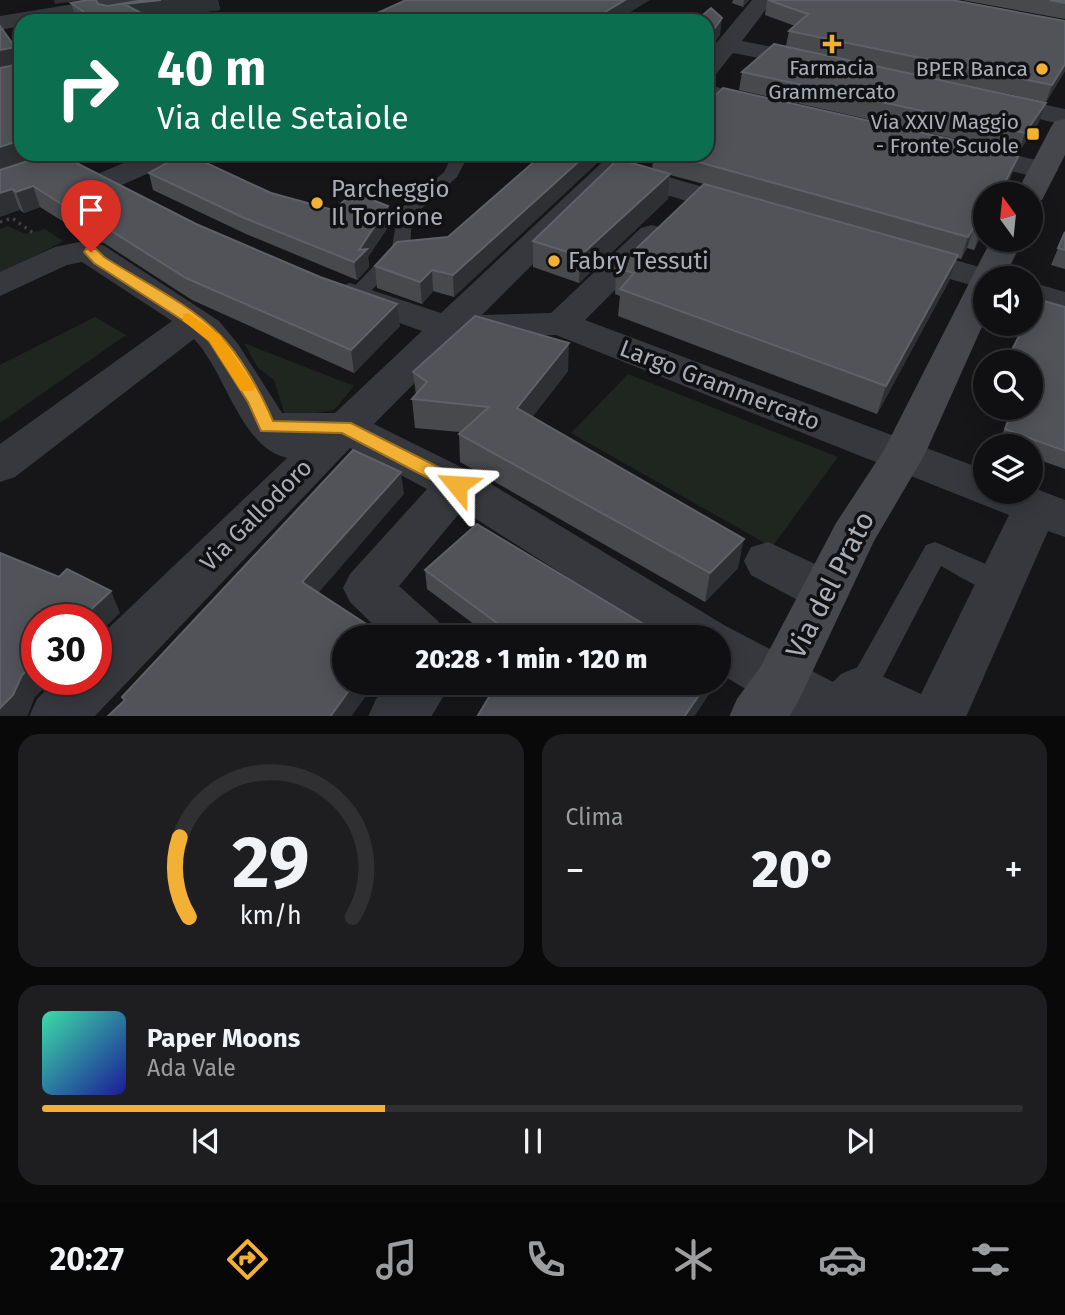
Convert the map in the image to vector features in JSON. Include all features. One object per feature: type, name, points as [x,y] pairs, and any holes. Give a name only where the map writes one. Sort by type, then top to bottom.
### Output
[{"type":"main road","points":[[1037,182],[1065,127]]},
{"type":"main road","name":"Via del Prato","points":[[768,700],[853,536],[903,454],[973,307]]},
{"type":"street","points":[[53,14],[135,0]]},
{"type":"street","points":[[714,61],[763,0]]},
{"type":"street","points":[[114,14],[158,5]]},
{"type":"street","points":[[729,45],[775,52],[842,69]]},
{"type":"street","points":[[714,95],[794,113]]},
{"type":"street","points":[[967,96],[1065,117]]},
{"type":"street","points":[[943,147],[1037,182]]},
{"type":"street","points":[[0,183],[53,161]]},
{"type":"street","points":[[73,161],[141,200]]},
{"type":"street","points":[[106,181],[153,161]]},
{"type":"street","points":[[619,162],[694,194],[770,216]]},
{"type":"street","name":"Via Gallodoro","points":[[112,661],[309,462],[619,162]]},
{"type":"street","points":[[561,324],[694,194]]},
{"type":"street","points":[[873,246],[973,276]]},
{"type":"street","points":[[0,286],[62,256],[77,251],[91,252],[99,260],[195,321],[214,338],[256,402],[267,427],[309,462]]},
{"type":"street","points":[[324,284],[448,327]]},
{"type":"street","points":[[1043,297],[1065,303]]},
{"type":"street","points":[[0,466],[195,321]]},
{"type":"street","name":"Largo Grammercato","points":[[448,327],[561,324],[973,482]]},
{"type":"street","points":[[267,427],[345,427],[457,485],[684,625]]},
{"type":"street","points":[[407,625],[368,588],[457,485]]},
{"type":"street","points":[[938,716],[1001,583],[1033,506]]},
{"type":"street","points":[[768,561],[825,591]]},
{"type":"street","points":[[731,659],[768,700],[911,716]]},
{"type":"street","name":"Via Gallodoro","points":[[57,716],[78,695]]},
{"type":"street","points":[[396,716],[414,695]]},
{"type":"lane","points":[[356,296],[401,248],[404,215],[451,174],[458,161]]},
{"type":"lane","points":[[847,708],[935,552],[1001,583]]},
{"type":"path","points":[[0,222],[12,218]]},
{"type":"shaded area","points":[[8,226],[25,234],[45,229],[63,241],[0,276],[0,229]]},
{"type":"shaded area","points":[[95,317],[126,335],[0,423],[0,365]]},
{"type":"shaded area","points":[[244,343],[354,386],[334,410],[286,418],[274,380],[258,368]]},
{"type":"shaded area","points":[[628,374],[838,457],[772,547],[571,433]]},
{"type":"building","points":[[96,0],[98,4],[108,6],[144,0],[161,0],[124,4],[143,14],[87,14],[71,3]]},
{"type":"building","points":[[406,0],[625,0],[602,14],[375,14]]},
{"type":"building","points":[[768,0],[952,0],[1065,21],[1065,64],[1052,85],[789,31],[808,14]]},
{"type":"building","points":[[711,8],[722,18],[714,29],[714,14],[704,14]]},
{"type":"building","points":[[0,26],[14,47],[0,50]]},
{"type":"building","points":[[774,44],[1046,103],[1025,133],[742,72]]},
{"type":"building","points":[[14,65],[14,142],[0,147],[0,68]]},
{"type":"building","points":[[723,88],[1012,153],[1018,157],[1005,182],[973,182],[973,229],[968,237],[695,161],[714,161],[714,96]]},
{"type":"building","points":[[28,161],[73,161],[196,224],[320,277],[397,304],[351,350],[186,278],[97,222],[87,220],[33,186],[16,192],[12,189],[0,193],[0,170]]},
{"type":"building","points":[[170,161],[202,161],[271,193],[333,210],[354,193],[388,206],[359,250],[367,249],[354,262],[242,217],[149,173]]},
{"type":"building","points":[[535,161],[579,161],[453,275],[432,270],[420,282],[375,266],[397,242],[448,237]]},
{"type":"building","points":[[616,161],[625,161],[670,174],[580,256],[533,241]]},
{"type":"building","points":[[704,184],[958,255],[886,386],[620,289],[634,273],[616,268]]},
{"type":"building","points":[[1065,232],[1065,250],[1058,248]]},
{"type":"building","points":[[1043,301],[1065,307],[1065,451],[1043,443],[1043,434],[1019,434],[1005,429],[1008,420],[1043,420],[1043,350],[1012,350],[1019,336],[1043,336]]},
{"type":"building","points":[[475,316],[569,343],[517,408],[744,539],[710,573],[459,434],[489,407],[412,399],[427,382],[413,372]]},
{"type":"building","points":[[353,450],[401,472],[302,582],[368,625],[332,625],[332,695],[346,695],[331,716],[108,716],[125,700],[122,697]]},
{"type":"building","points":[[477,524],[645,625],[500,625],[425,570]]},
{"type":"building","points":[[0,553],[59,577],[67,569],[111,591],[97,604],[21,604],[21,677],[13,695],[0,708]]},
{"type":"building","points":[[490,695],[699,695],[685,716],[478,716]]},
{"type":"slow traffic","points":[[188,317],[214,338],[247,387]]},
{"type":"place","name":"Farmacia Grammercato","points":[[832,44]]},
{"type":"place","name":"BPER Banca","points":[[1042,69]]},
{"type":"place","name":"Via XXIV Maggio - Fronte Scuole","points":[[1033,134]]},
{"type":"place","name":"Parcheggio Il Torrione","points":[[317,203]]},
{"type":"place","name":"Fabry Tessuti","points":[[554,261]]},
{"type":"route","points":[[91,252],[99,260],[195,321],[214,338],[256,402],[267,427],[345,427],[457,485]]}]
